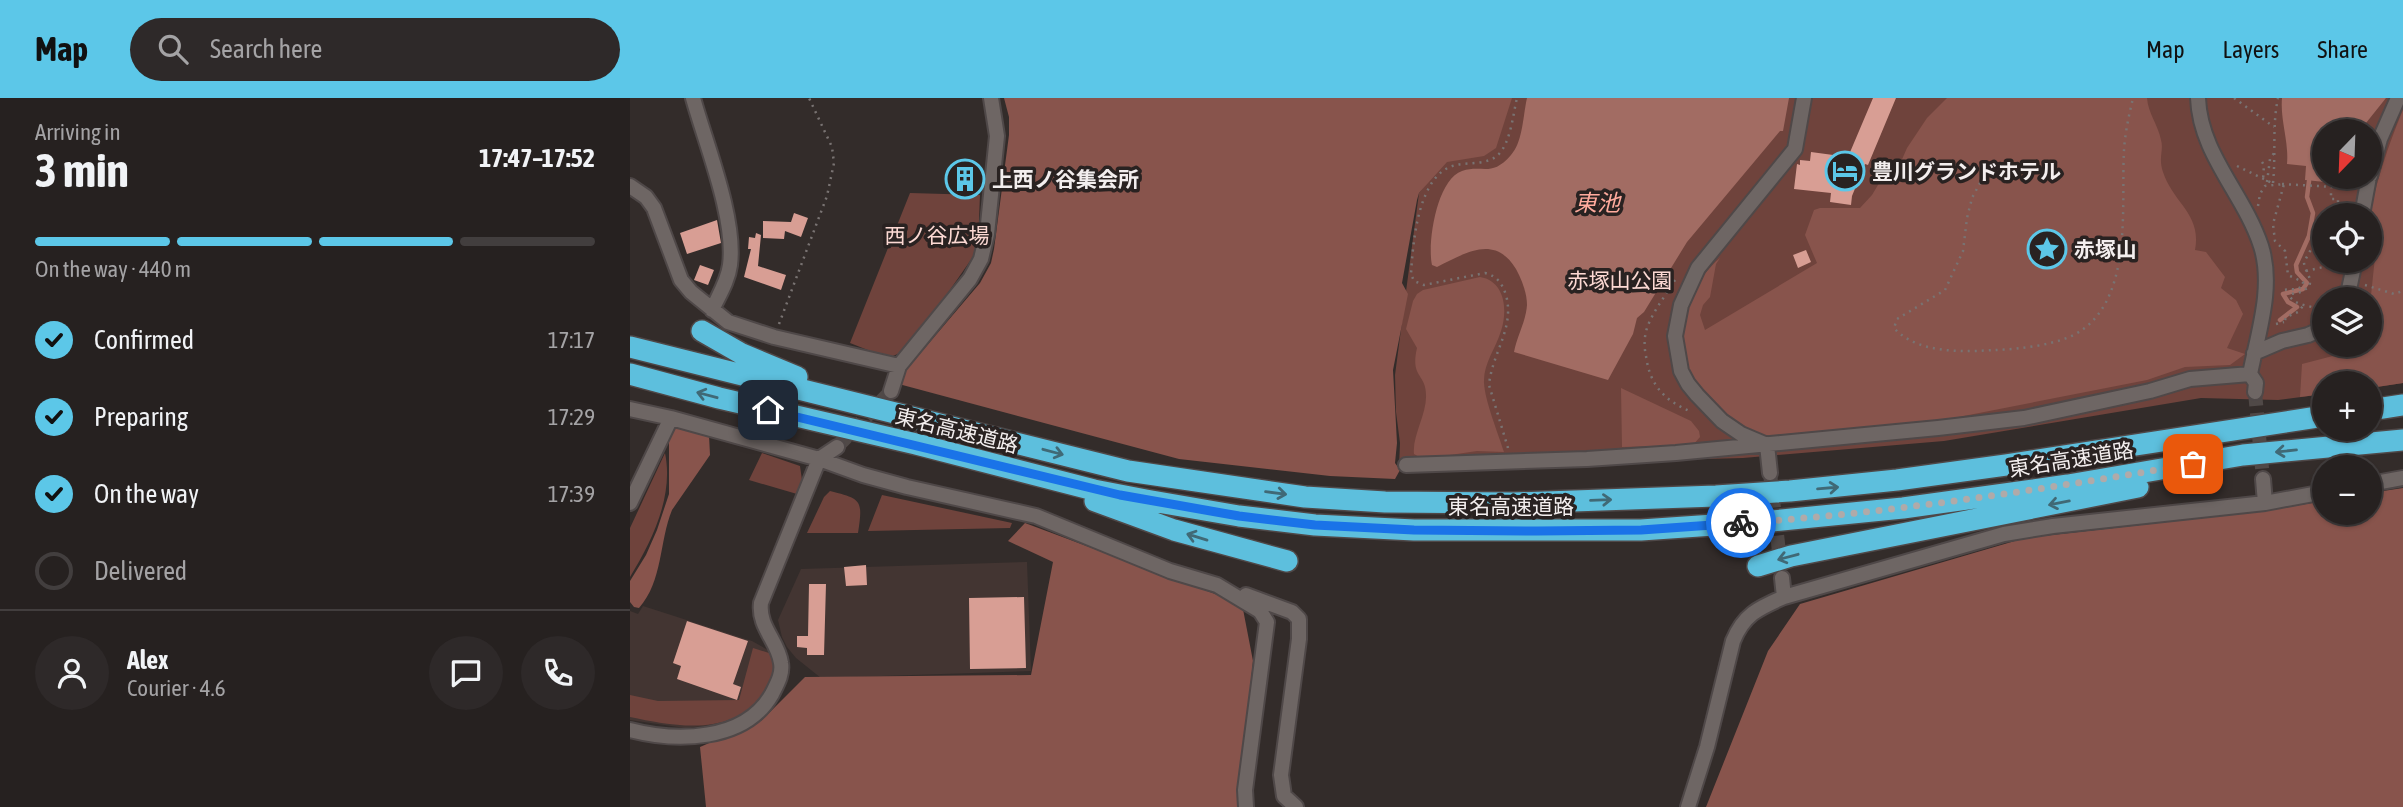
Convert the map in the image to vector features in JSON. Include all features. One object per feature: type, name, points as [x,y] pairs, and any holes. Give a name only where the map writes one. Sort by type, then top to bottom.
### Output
[{"type":"highway","points":[[702,331],[742,354],[860,404]]},
{"type":"highway","name":"東名高速道路","points":[[630,347],[1128,471],[1305,496],[1385,502],[1514,503],[1716,496],[1843,486],[2006,465],[2312,418]]},
{"type":"highway","name":"東名高速道路","points":[[630,374],[719,398],[1146,500],[1239,516],[1315,525],[1414,530],[1641,530],[1772,521],[1903,508],[2068,485],[2243,455],[2403,440]]},
{"type":"highway","points":[[2382,408],[2403,405]]},
{"type":"highway","points":[[1758,566],[1791,556],[2127,489],[2190,474],[2243,455]]},
{"type":"highway","points":[[997,465],[1174,530],[1287,561]]},
{"type":"street","points":[[693,98],[730,228],[730,265],[712,310]]},
{"type":"street","points":[[891,391],[899,366],[970,279],[981,259],[987,234],[997,136],[991,98]]},
{"type":"street","points":[[1767,445],[1741,434],[1723,421],[1697,395],[1681,371],[1675,336],[1681,305],[1698,268],[1795,149],[1804,98]]},
{"type":"street","points":[[2198,98],[2205,137],[2247,213],[2261,247],[2265,272],[2264,304],[2250,374],[2256,383],[2255,392]]},
{"type":"street","points":[[2382,134],[2398,98]]},
{"type":"street","points":[[630,186],[646,197],[654,208],[681,280],[712,310],[728,321],[774,337],[899,366]]},
{"type":"street","points":[[2350,287],[2353,273]]},
{"type":"street","points":[[2254,352],[2312,333]]},
{"type":"street","points":[[1406,465],[1663,454],[2024,418],[2150,391],[2190,379],[2250,374]]},
{"type":"street","points":[[630,409],[671,418],[907,487],[1035,516],[1170,571],[1292,611],[1299,619],[1299,639],[1280,775],[1284,796],[1296,807]]},
{"type":"street","points":[[630,503],[671,418]]},
{"type":"street","points":[[1767,445],[1770,473]]},
{"type":"street","points":[[630,730],[651,736],[680,738],[708,735],[752,716],[767,702],[778,684],[781,661],[760,615],[761,603],[818,460],[837,447]]},
{"type":"street","points":[[2382,482],[2403,478]]},
{"type":"street","points":[[2263,479],[2265,503]]},
{"type":"street","points":[[1688,807],[1707,747],[1728,657],[1738,628],[1748,617],[1784,597],[2004,534],[2053,526],[2265,503],[2312,494]]},
{"type":"street","points":[[1782,578],[1784,597]]},
{"type":"street","points":[[1217,585],[1260,611],[1267,622],[1245,790],[1246,807]]},
{"type":"path","points":[[774,337],[827,196],[834,163],[832,147],[809,98]]},
{"type":"path","points":[[1512,462],[1489,385],[1508,325],[1509,314],[1503,287],[1493,275],[1485,273],[1424,285],[1414,281],[1410,274],[1423,195],[1437,177],[1450,167],[1484,162],[1498,154],[1504,145],[1517,98]]},
{"type":"path","points":[[2024,161],[1980,183],[1972,198],[1967,218],[1964,251],[1945,290],[1897,319],[1894,328],[1899,334],[1927,347],[1969,352],[2015,349],[2052,342],[2080,331],[2098,316],[2116,281],[2124,146],[2133,98]]},
{"type":"path","points":[[2234,98],[2274,127]]},
{"type":"path","points":[[2273,183],[2276,150],[2274,127],[2278,98]]},
{"type":"path","points":[[2265,181],[2270,159],[2276,150]]},
{"type":"path","points":[[2262,162],[2265,181]]},
{"type":"path","points":[[2235,165],[2265,181],[2312,186]]},
{"type":"path","points":[[2247,213],[2257,208],[2265,186],[2284,184]]},
{"type":"path","points":[[2274,293],[2277,290],[2297,289],[2303,286],[2304,282],[2288,275],[2285,251],[2275,241],[2273,223],[2284,184]]},
{"type":"path","points":[[2331,189],[2331,199],[2338,199],[2338,203]]},
{"type":"path","points":[[2312,248],[2304,262],[2309,287],[2291,294],[2290,297],[2292,301],[2303,306],[2312,307]]},
{"type":"path","points":[[2306,271],[2312,270]]},
{"type":"path","points":[[2351,281],[2394,294],[2403,291]]},
{"type":"path","points":[[2282,341],[2286,317],[2298,312],[2303,306]]},
{"type":"path","points":[[2273,319],[2272,324],[2284,322]]},
{"type":"shaded area","points":[[1004,98],[1512,98],[1496,148],[1484,156],[1447,162],[1419,193],[1402,283],[1408,294],[1393,370],[1397,443],[1395,463],[1400,470],[1395,479],[1330,476],[1179,459],[895,383],[980,283],[991,263],[1009,135],[1009,117]]},
{"type":"shaded area","points":[[1947,98],[2147,98],[2161,140],[2163,172],[2191,218],[2196,238],[2195,250],[2206,252],[2225,277],[2221,288],[2236,300],[2243,314],[2227,348],[2245,354],[2230,365],[2185,367],[2147,380],[1933,422],[1769,438],[1725,417],[1689,376],[1681,345],[1685,312],[1708,269],[1720,258],[1716,264],[1710,297],[1703,305],[1700,315],[1705,330],[1817,263],[1805,235],[1814,210],[1860,208],[1884,175],[1896,173],[1907,148],[1927,118]]},
{"type":"shaded area","points":[[2403,110],[2403,383],[2382,386],[2382,371],[2312,371],[2312,396],[2300,397],[2302,364],[2329,357],[2382,357],[2382,287],[2372,287],[2373,273],[2382,273],[2382,203],[2372,203],[2376,189],[2382,189],[2382,170]]},
{"type":"shaded area","points":[[1480,277],[1495,284],[1503,298],[1503,323],[1490,356],[1484,383],[1489,408],[1504,452],[1477,451],[1423,459],[1414,454],[1414,447],[1426,402],[1425,388],[1415,365],[1417,348],[1406,329],[1413,301],[1423,290]]},
{"type":"shaded area","points":[[1621,388],[1691,421],[1700,437],[1693,445],[1622,447]]},
{"type":"shaded area","points":[[681,426],[709,435],[710,455],[672,510],[657,574],[647,597],[639,608],[634,607],[630,602],[630,581],[646,555],[669,494],[669,437]]},
{"type":"shaded area","points":[[2403,488],[2403,807],[1706,807],[1768,651],[1800,604],[2025,538],[2264,511],[2312,503],[2312,525],[2382,525],[2382,491]]},
{"type":"shaded area","points":[[1025,523],[1242,604],[1253,661],[1240,786],[1241,807],[706,807],[700,747],[762,720],[805,677],[1031,675],[1053,562],[1008,541]]},
{"type":"shaded area","points":[[1027,562],[1031,671],[821,678],[796,658],[782,637],[778,620],[801,569]]},
{"type":"shaded area","points":[[643,606],[752,641],[768,650],[776,671],[752,710],[716,725],[685,728],[630,720],[630,611],[638,614]]},
{"type":"green space","name":"赤塚山公園","points":[[1510,98],[2403,98],[2403,383],[2382,386],[2382,371],[2312,371],[2312,396],[2278,400],[2201,398],[1944,441],[1743,458],[1399,467],[1395,375],[1419,193],[1441,166]]},
{"type":"green space","name":"西ノ谷広場","points":[[910,193],[980,195],[978,244],[975,254],[938,307],[900,353],[888,358],[850,343]]},
{"type":"green space","points":[[665,453],[667,469],[664,502],[653,533],[630,577],[630,528]]},
{"type":"green space","points":[[762,453],[800,466],[802,480],[797,494],[749,480]]},
{"type":"green space","points":[[830,491],[849,496],[858,503],[858,533],[807,533],[824,497]]},
{"type":"green space","points":[[882,495],[1012,523],[1010,528],[868,531]]},
{"type":"green space","points":[[753,648],[769,653],[774,669],[773,678],[765,693],[752,707],[737,717],[721,723],[685,725],[630,717],[630,695],[658,701],[739,700]]},
{"type":"water","name":"東池","points":[[1527,98],[1789,98],[1783,131],[1780,131],[1687,242],[1644,312],[1637,318],[1633,334],[1608,380],[1514,352],[1526,311],[1526,296],[1516,269],[1508,258],[1499,252],[1479,250],[1458,256],[1437,267],[1432,265],[1433,228],[1440,198],[1446,186],[1453,176],[1462,171],[1492,168],[1511,155],[1520,136]]},
{"type":"water","points":[[2282,98],[2386,98],[2369,119],[2312,119],[2312,181],[2305,180],[2306,166],[2287,164]]},
{"type":"building","points":[[1873,98],[1896,98],[1868,165],[1865,164],[1851,205],[1830,202],[1831,193],[1794,189],[1797,164],[1800,165],[1800,160],[1810,161],[1811,152],[1848,157]]},
{"type":"building","name":"上西ノ谷集会所","points":[[951,171],[980,171],[980,187],[951,187]]},
{"type":"building","points":[[794,213],[808,218],[801,237],[785,231],[784,239],[763,238],[763,221],[791,222]]},
{"type":"building","points":[[717,220],[721,243],[687,254],[680,233]]},
{"type":"building","points":[[756,233],[761,235],[758,266],[786,275],[781,290],[744,277],[751,249],[748,249],[749,237],[755,238]]},
{"type":"building","points":[[1806,250],[1811,262],[1798,268],[1793,255]]},
{"type":"building","points":[[700,265],[714,270],[708,285],[694,280]]},
{"type":"building","points":[[866,565],[867,585],[846,586],[844,567]]},
{"type":"building","points":[[809,584],[826,584],[824,655],[807,655],[807,648],[797,647],[797,636],[808,636]]},
{"type":"building","points":[[1024,597],[1026,668],[970,669],[969,598]]},
{"type":"building","points":[[687,621],[748,641],[733,684],[741,687],[737,700],[677,679],[681,666],[673,663]]},
{"type":"waterway","points":[[2280,320],[2297,307],[2288,302],[2283,294],[2303,289],[2307,283],[2297,272],[2296,265],[2309,236],[2313,213],[2307,197],[2309,181]]},
{"type":"tunnel","points":[[837,447],[891,391]]},
{"type":"tunnel","points":[[2255,392],[2263,479]]},
{"type":"tunnel","points":[[1770,473],[1782,578]]},
{"type":"way so far","points":[[1741,523],[1903,508],[2193,464]]},
{"type":"place","name":"豊川グランドホテル","points":[[1845,171]]},
{"type":"place","name":"上西ノ谷集会所","points":[[965,179]]},
{"type":"place","name":"赤塚山","points":[[2047,249]]},
{"type":"route","points":[[768,410],[916,444],[1094,490],[1239,516],[1315,525],[1414,530],[1537,531],[1641,530],[1741,523]]}]
